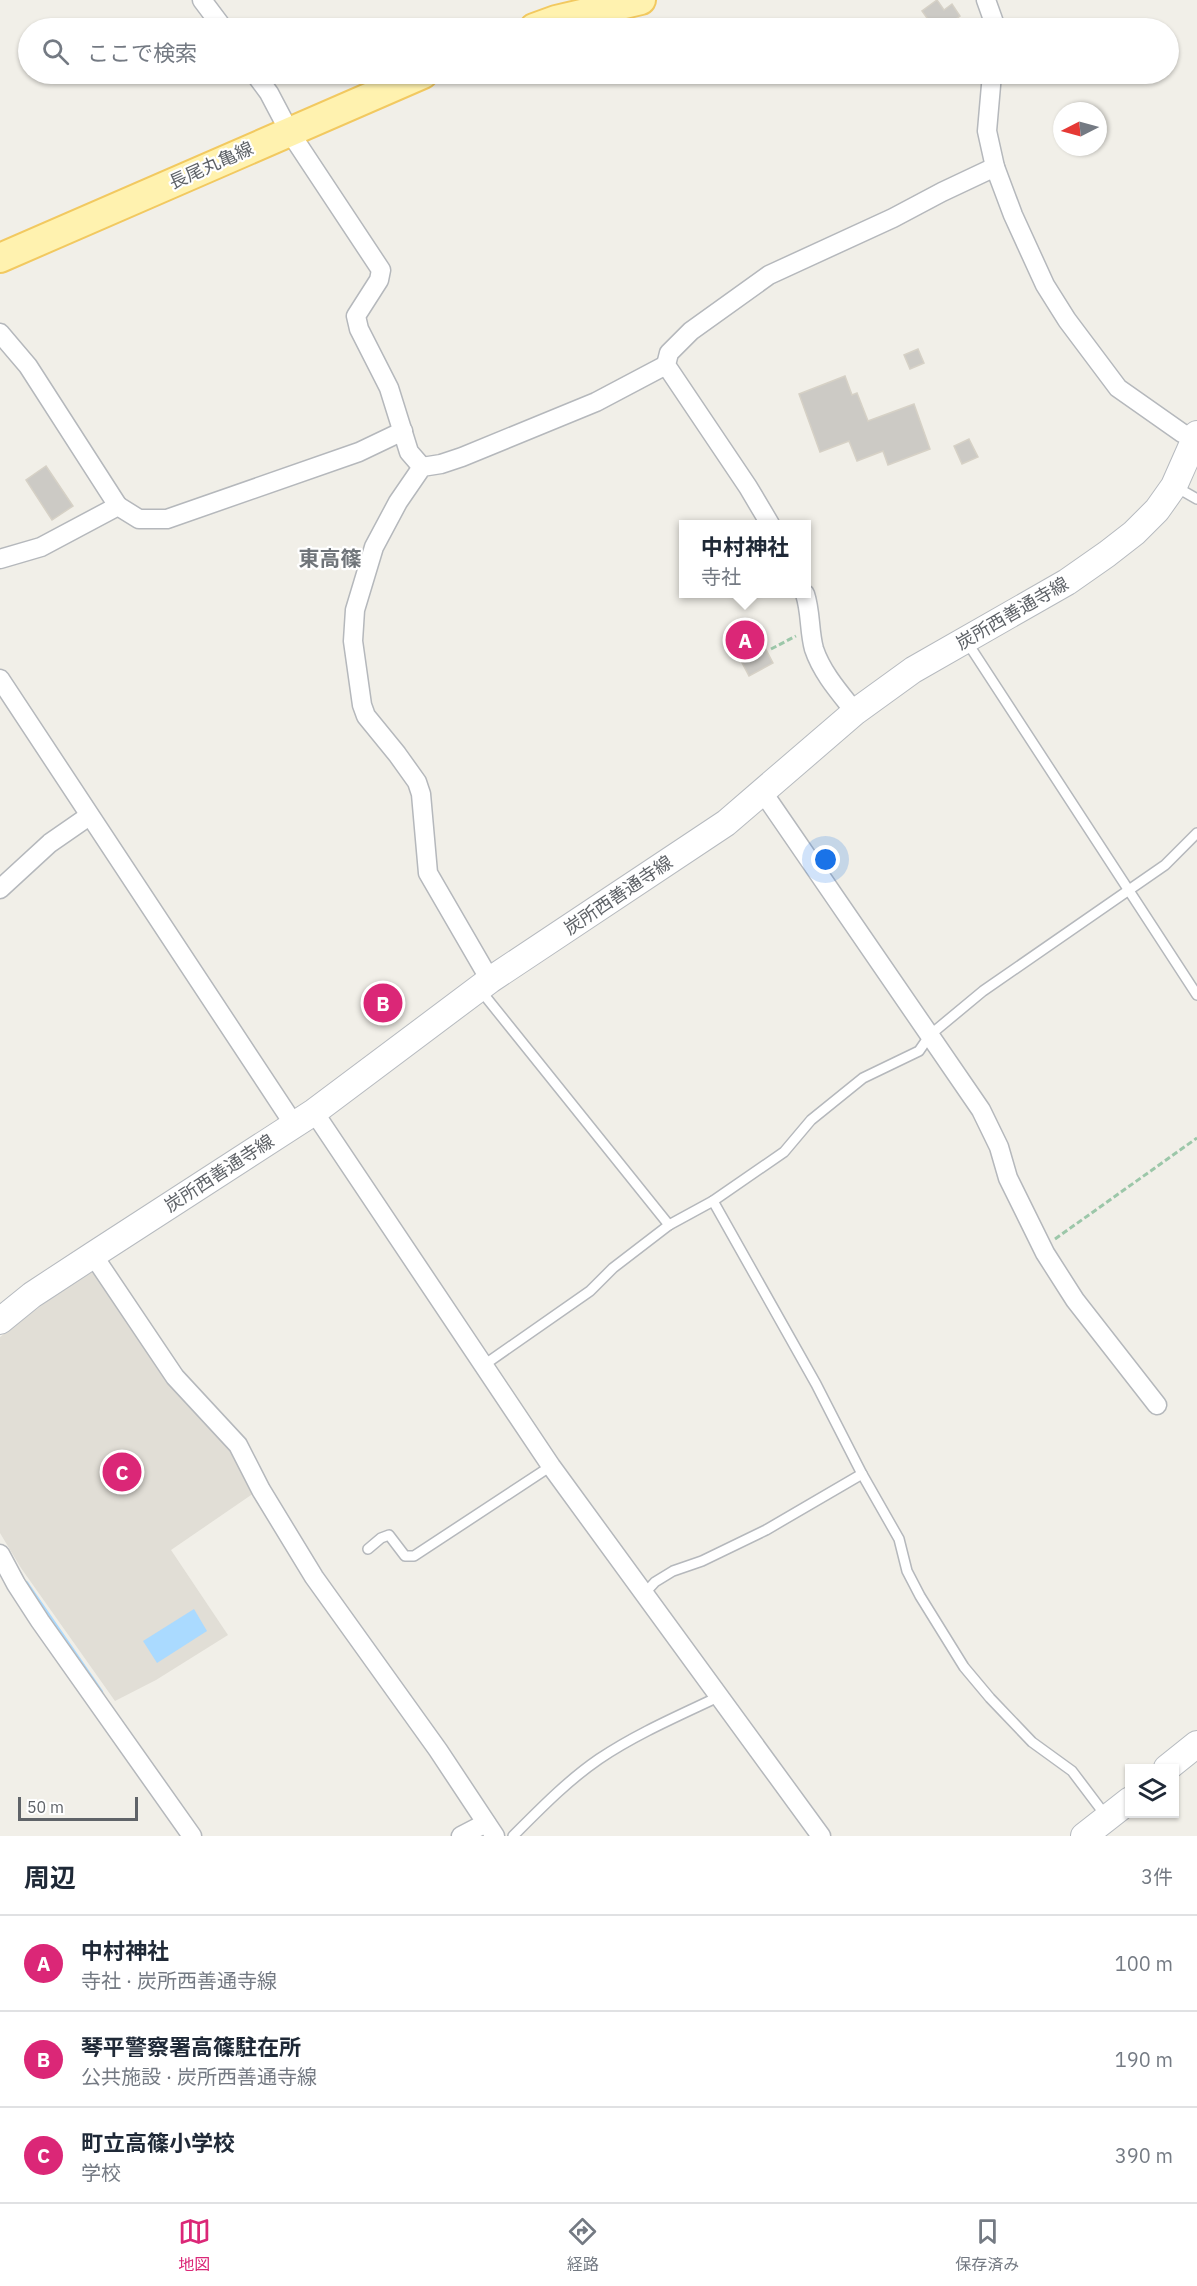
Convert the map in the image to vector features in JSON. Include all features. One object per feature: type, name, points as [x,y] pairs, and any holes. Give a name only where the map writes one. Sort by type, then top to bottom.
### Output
[{"type":"main road","points":[[564,18],[641,0]]},
{"type":"main road","name":"長尾丸亀線","points":[[0,258],[399,84]]},
{"type":"main road","name":"炭所西善通寺線","points":[[0,1322],[32,1295],[314,1112],[485,985],[726,823],[855,712],[914,670],[1067,582],[1107,554],[1134,533],[1157,510],[1174,486],[1196,436]]},
{"type":"main road","points":[[1172,1764],[1197,1744]]},
{"type":"main road","points":[[1084,1836],[1125,1804]]},
{"type":"street","points":[[202,0],[216,18]]},
{"type":"street","points":[[986,0],[992,18]]},
{"type":"street","points":[[262,84],[289,131],[381,270],[379,280],[356,316],[359,330],[389,387],[409,452],[422,467]]},
{"type":"street","points":[[991,84],[987,131],[995,167],[1017,224],[1045,285],[1093,356],[1118,388],[1182,433],[1196,436]]},
{"type":"street","points":[[767,520],[748,487],[666,365],[669,353],[691,331],[769,275],[893,218],[995,167]]},
{"type":"street","points":[[0,333],[28,366],[118,506],[139,519],[167,519],[359,452],[403,432]]},
{"type":"street","points":[[485,985],[428,873],[421,794],[417,782],[366,716],[362,705],[353,641],[355,610],[374,546],[398,502],[422,467],[462,457],[596,402],[666,365]]},
{"type":"street","points":[[0,559],[41,547],[118,506]]},
{"type":"street","points":[[806,598],[815,651],[826,673],[855,712]]},
{"type":"street","points":[[0,679],[287,1114]]},
{"type":"street","points":[[762,791],[981,1110],[999,1147],[1008,1178],[1045,1253],[1075,1300],[1157,1404]]},
{"type":"street","points":[[0,889],[50,843],[89,816]]},
{"type":"street","points":[[314,1112],[551,1466],[821,1836]]},
{"type":"street","points":[[93,1255],[175,1377],[237,1446],[314,1577],[438,1750],[490,1829],[461,1836]]},
{"type":"street","points":[[0,1554],[40,1621],[192,1836]]},
{"type":"lane","points":[[1174,486],[1197,499]]},
{"type":"lane","points":[[966,639],[1197,994]]},
{"type":"lane","points":[[484,1365],[590,1291],[613,1268],[669,1226],[713,1201],[784,1152],[811,1120],[863,1078],[919,1051],[930,1035],[983,991],[1165,864],[1197,833]]},
{"type":"lane","points":[[485,985],[491,1006],[669,1226]]},
{"type":"lane","points":[[713,1201],[816,1384],[862,1474],[899,1539],[907,1570],[920,1596],[964,1666],[990,1698],[1032,1742],[1072,1771],[1107,1818]]},
{"type":"lane","points":[[368,1549],[381,1538],[389,1535],[405,1556],[414,1556],[551,1466]]},
{"type":"lane","points":[[644,1594],[655,1582],[673,1571],[702,1561],[766,1530],[862,1474]]},
{"type":"lane","points":[[513,1836],[566,1785],[600,1759],[655,1728],[718,1697]]},
{"type":"path","points":[[771,649],[811,628]]},
{"type":"path","points":[[1054,1240],[1197,1138]]},
{"type":"shaded area","points":[[95,1265],[233,1451],[254,1493],[171,1550],[228,1635],[156,1680],[115,1701],[21,1568],[0,1533],[0,1337]]},
{"type":"water","points":[[194,1609],[207,1631],[157,1663],[143,1641]]},
{"type":"building","points":[[937,0],[944,10],[952,4],[960,16],[957,18],[927,18],[922,11]]},
{"type":"building","points":[[918,349],[924,363],[910,369],[904,355]]},
{"type":"building","points":[[845,376],[852,395],[857,393],[868,421],[914,404],[930,449],[888,465],[883,451],[857,461],[849,441],[820,452],[799,394]]},
{"type":"building","points":[[969,439],[978,457],[962,464],[954,446]]},
{"type":"building","points":[[46,466],[73,506],[52,520],[26,480]]},
{"type":"building","points":[[762,642],[773,663],[749,676],[738,655]]},
{"type":"waterway","points":[[26,1583],[101,1692]]},
{"type":"place","name":"中村神社","points":[[745,640]]},
{"type":"place","name":"琴平警察署高篠駐在所","points":[[383,1003]]},
{"type":"place","name":"町立高篠小学校","points":[[122,1472]]},
{"type":"district","name":"東高篠","points":[[330,558]]}]
